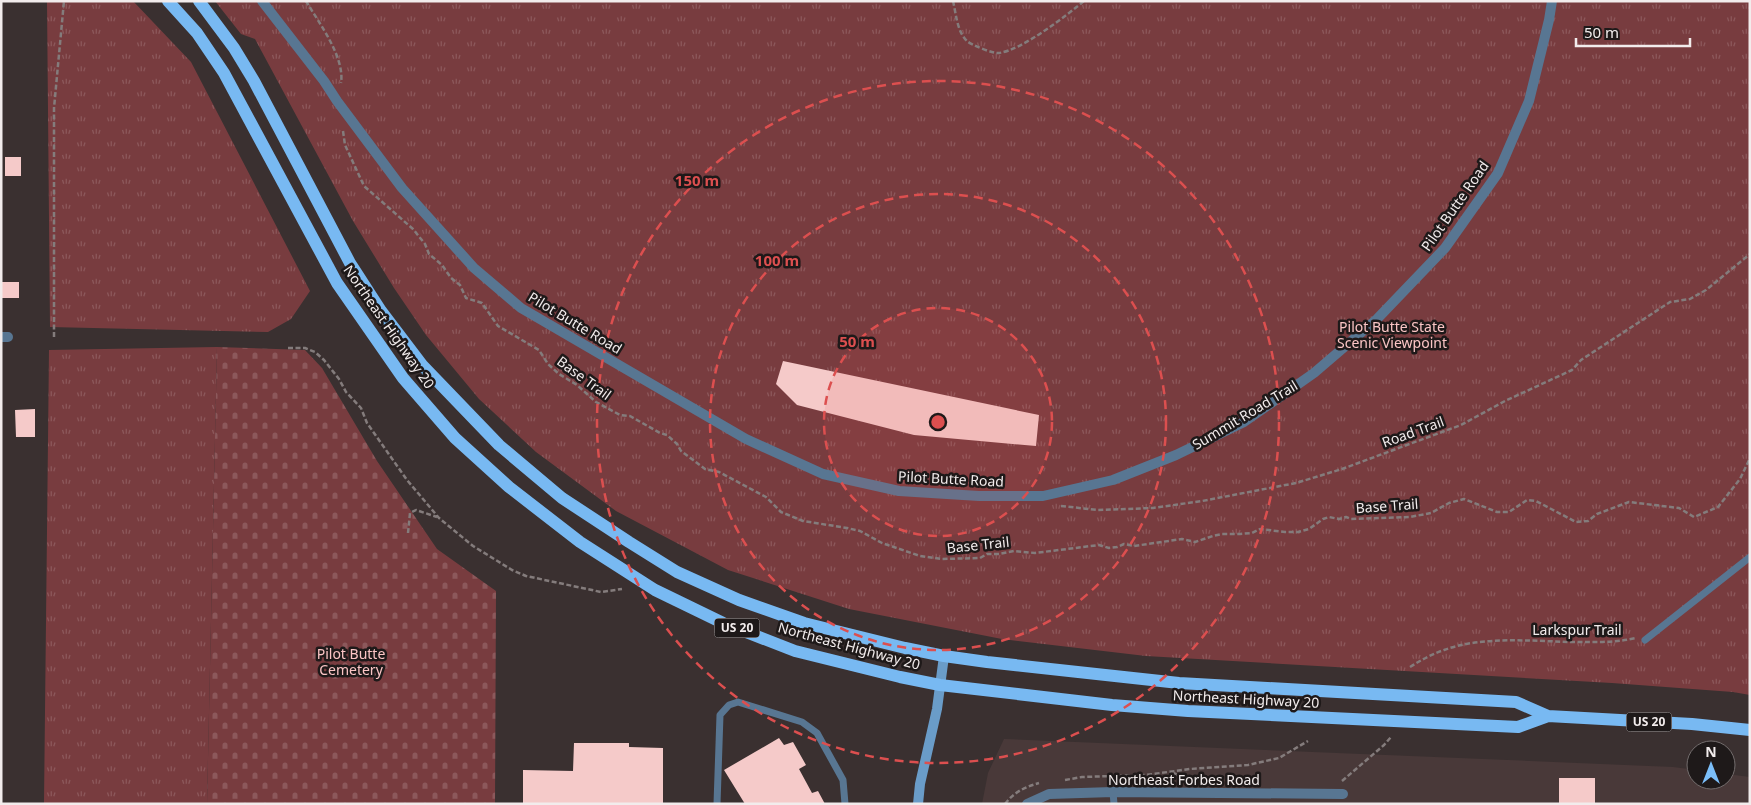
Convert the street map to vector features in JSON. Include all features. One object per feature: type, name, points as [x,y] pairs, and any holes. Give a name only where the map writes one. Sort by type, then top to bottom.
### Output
[{"type":"main road","name":"Northeast Highway 20","points":[[168,1],[196,33],[224,73],[337,283],[404,378],[455,438],[509,487],[580,542],[655,590],[723,623],[795,651],[940,685],[1112,705],[1188,711],[1518,728],[1548,716]]},
{"type":"main road","name":"Northeast Highway 20","points":[[199,1],[234,48],[254,81],[350,263],[381,311],[422,365],[499,445],[562,498],[677,572],[739,600],[804,623],[944,656],[1179,683],[1516,702],[1548,716],[1692,724],[1750,730]]},
{"type":"main road","points":[[918,804],[920,784],[937,709],[944,656]]},
{"type":"street","name":"Pilot Butte Road","points":[[262,1],[324,80],[337,101],[402,188],[474,268],[521,308],[746,439],[823,474],[899,491],[979,496],[1043,496],[1113,480],[1176,456],[1244,422],[1314,372],[1377,319],[1445,248],[1498,172],[1529,101],[1552,1]]},
{"type":"street","name":"Northeast Forbes Road","points":[[1027,804],[1049,794],[1113,792],[1343,794]]},
{"type":"lane","points":[[1644,636],[1750,557]]},
{"type":"lane","points":[[717,804],[720,715],[728,705],[738,702],[802,722],[817,733],[843,780],[844,804]]},
{"type":"lane","points":[[1113,792],[1114,804]]},
{"type":"path","points":[[54,337],[54,108],[64,1]]},
{"type":"path","points":[[306,1],[336,54],[342,76]]},
{"type":"path","points":[[953,1],[959,27],[967,41],[989,52],[998,54],[1020,45],[1060,21],[1084,1]]},
{"type":"path","name":"Base Trail","points":[[340,124],[345,145],[364,186],[413,229],[425,244],[429,254],[442,265],[450,278],[460,285],[466,298],[482,303],[498,326],[540,350],[548,364],[559,374],[577,385],[596,402],[620,415],[630,416],[667,435],[677,444],[681,451],[700,466],[719,472],[766,497],[781,512],[803,521],[860,531],[882,543],[920,556],[942,559],[966,559],[1014,551],[1035,553],[1099,546],[1117,548],[1124,544],[1134,546],[1182,539],[1194,542],[1222,534],[1252,533],[1260,529],[1298,532],[1329,517],[1339,519],[1346,517],[1351,519],[1410,517],[1431,513],[1450,503],[1464,499],[1497,512],[1509,512],[1528,500],[1536,502],[1576,522],[1588,521],[1597,514],[1629,502],[1679,508],[1694,517],[1718,507],[1740,479],[1750,458]]},
{"type":"path","name":"Road Trail","points":[[1043,496],[1053,505],[1098,510],[1153,508],[1202,502],[1296,482],[1342,469],[1461,425],[1505,401],[1572,370],[1581,360],[1670,302],[1690,299],[1706,290],[1750,254]]},
{"type":"path","points":[[288,348],[305,348],[315,352],[324,360],[339,379],[346,392],[361,408],[367,423],[390,457],[439,518],[459,536],[484,554],[526,576],[601,592],[622,589]]},
{"type":"path","points":[[408,533],[410,513],[416,510],[439,518]]},
{"type":"path","name":"Larkspur Trail","points":[[1410,667],[1446,649],[1482,642],[1513,640],[1616,643],[1644,636]]},
{"type":"path","points":[[1342,781],[1384,746],[1391,737]]},
{"type":"path","points":[[1064,780],[1082,777],[1146,775],[1190,769],[1248,765],[1279,758],[1308,741]]},
{"type":"path","points":[[1173,772],[1186,780]]},
{"type":"path","points":[[1005,804],[1010,797],[1023,788],[1046,782]]},
{"type":"shaded area","points":[[1004,739],[1673,767],[1686,769],[1686,790],[1736,790],[1736,775],[1750,777],[1750,804],[982,804],[988,773]]},
{"type":"green space","points":[[47,1],[133,1],[191,62],[310,291],[291,319],[268,332],[50,327]]},
{"type":"green space","name":"Pilot Butte State Scenic Viewpoint","points":[[215,1],[1750,1],[1750,695],[1733,692],[1612,683],[1146,656],[1002,639],[849,609],[728,570],[616,511],[536,452],[479,399],[426,335],[394,288],[353,221],[255,39],[241,34]]},
{"type":"green space","points":[[217,347],[207,804],[44,804],[49,350]]},
{"type":"green space","name":"Pilot Butte Cemetery","points":[[217,347],[305,350],[322,368],[377,461],[437,549],[496,591],[495,804],[207,804]]},
{"type":"building","points":[[5,157],[21,157],[21,176],[5,176]]},
{"type":"building","points":[[1,282],[19,282],[19,298],[1,298]]},
{"type":"building","points":[[783,361],[1039,415],[1036,446],[914,435],[797,405],[776,384]]},
{"type":"building","points":[[35,409],[35,437],[16,437],[15,410]]},
{"type":"building","points":[[779,738],[784,745],[793,742],[806,765],[799,769],[812,793],[818,791],[825,804],[745,804],[724,770]]},
{"type":"building","points":[[574,743],[629,743],[629,747],[663,748],[663,804],[523,804],[523,770],[573,771]]},
{"type":"building","points":[[1559,778],[1595,778],[1595,804],[1559,804]]}]
